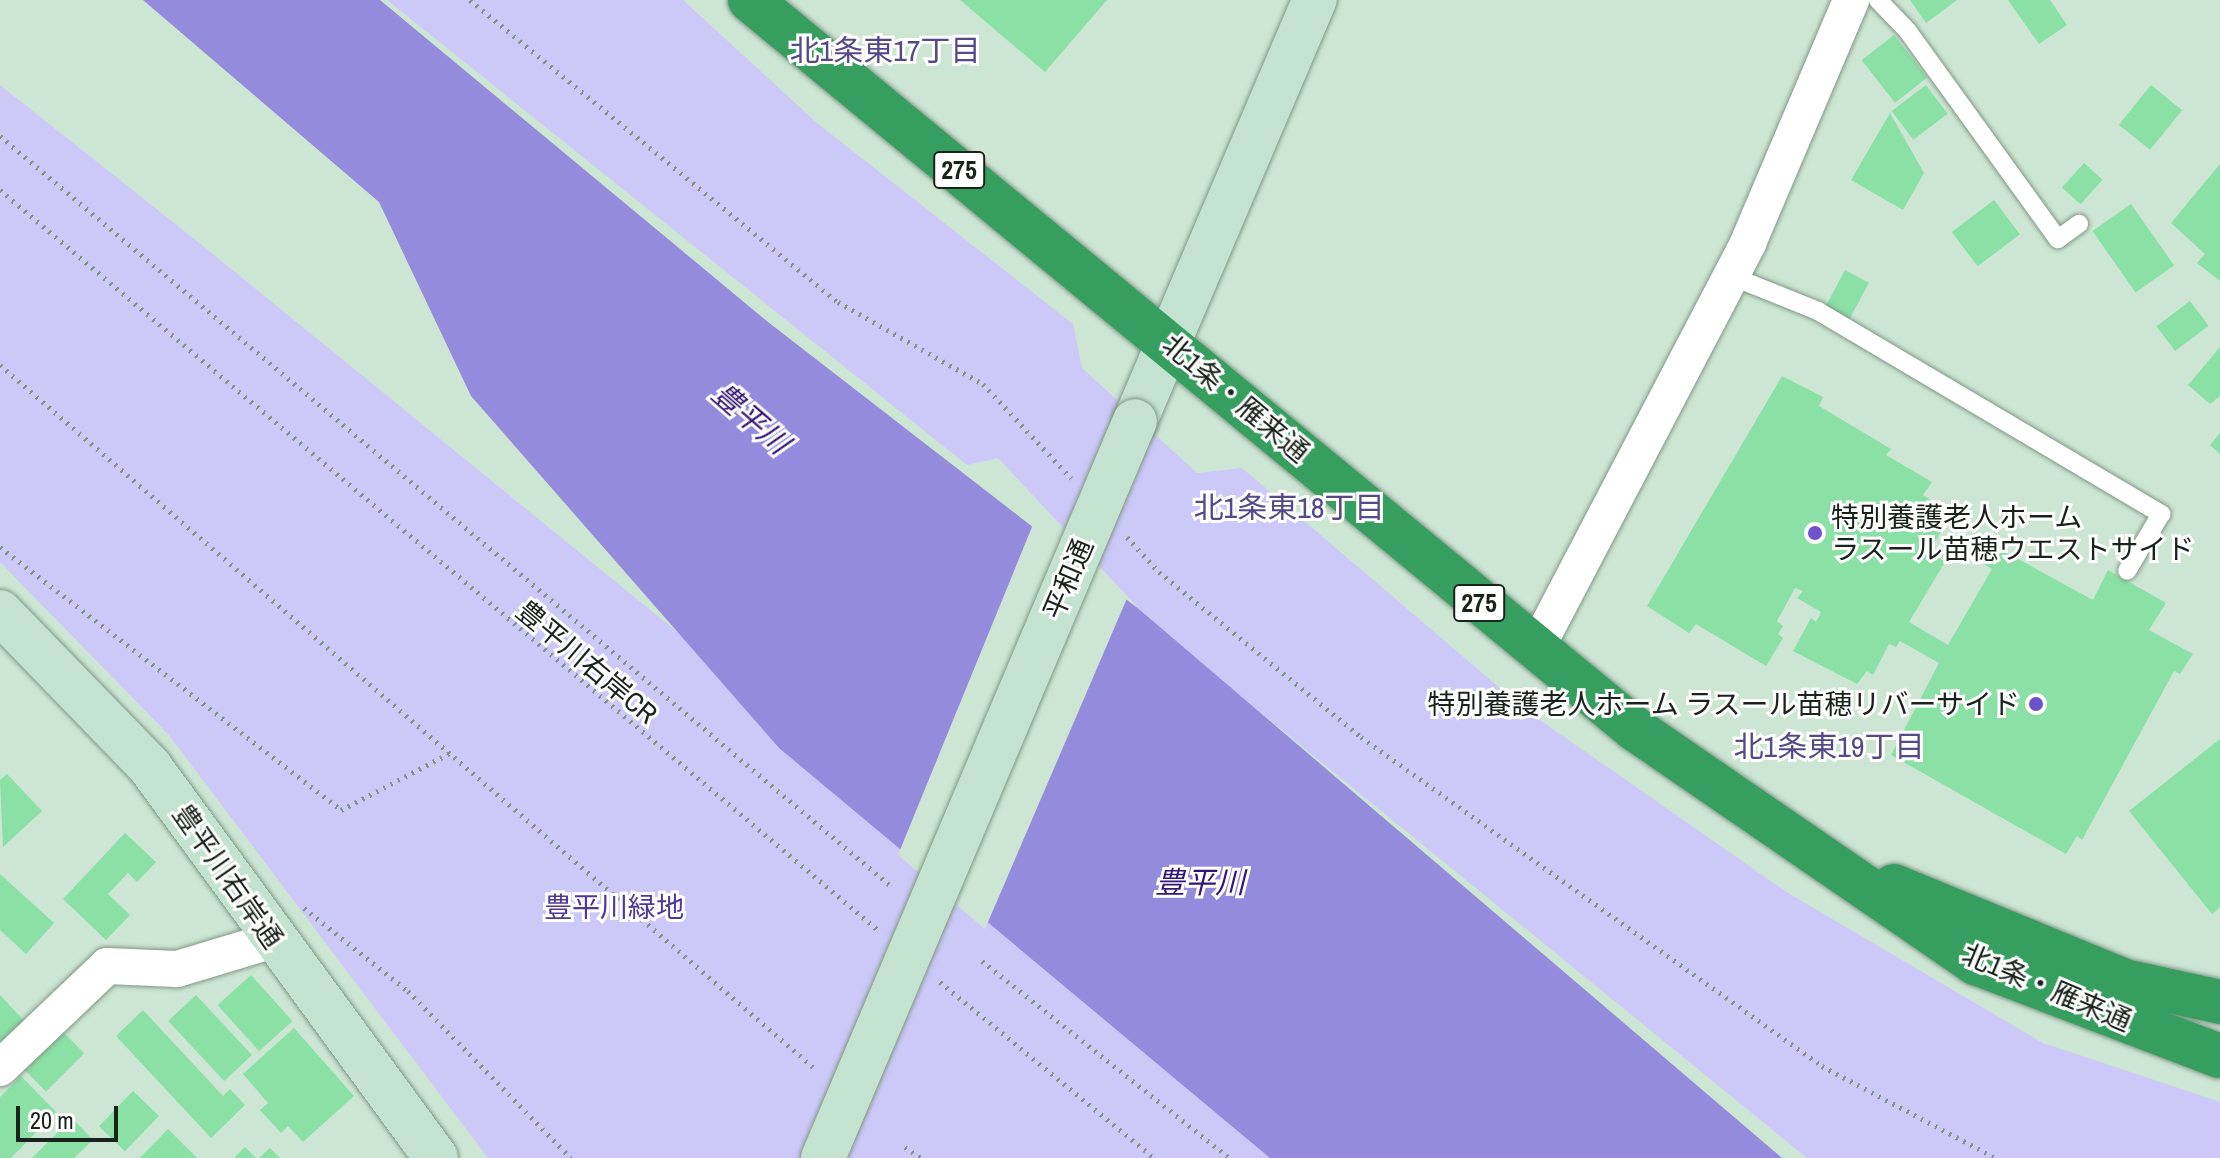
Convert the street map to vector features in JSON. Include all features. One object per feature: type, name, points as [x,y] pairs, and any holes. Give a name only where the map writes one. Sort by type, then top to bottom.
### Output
[{"type":"highway","name":"北1条・雁来通","points":[[750,0],[1168,340],[1535,651],[1635,729],[1804,848],[1976,963],[2220,1056]]},
{"type":"highway","name":"北1条・雁来通","points":[[1804,848],[2124,981],[2220,1002]]},
{"type":"street","name":"平和通","points":[[823,1158],[1315,0]]},
{"type":"street","points":[[1535,651],[1748,243],[1851,0]]},
{"type":"street","name":"豊平川右岸通","points":[[0,612],[150,767],[273,940],[436,1158]]},
{"type":"street","points":[[0,1068],[107,966],[177,969],[273,940]]},
{"type":"lane","points":[[1878,0],[1907,30],[2058,239],[2079,224]]},
{"type":"lane","points":[[1731,276],[1818,311],[2161,514],[2127,571]]},
{"type":"path","points":[[470,0],[838,302],[983,384],[1076,483]]},
{"type":"path","points":[[0,136],[891,886]]},
{"type":"path","name":"豊平川右岸CR","points":[[0,190],[888,938]]},
{"type":"path","points":[[0,365],[294,622],[452,752],[813,1067]]},
{"type":"path","points":[[1118,528],[1159,572],[1374,746],[1822,1066],[1996,1158]]},
{"type":"path","points":[[0,547],[341,810],[452,752]]},
{"type":"path","points":[[300,905],[408,991],[571,1158]]},
{"type":"path","points":[[982,961],[1230,1158]]},
{"type":"path","points":[[936,979],[1154,1158]]},
{"type":"path","points":[[905,1147],[921,1158]]},
{"type":"green space","points":[[387,0],[683,0],[817,123],[1073,324],[1082,368],[1197,473],[1242,468],[1527,711],[1788,893],[2043,1043],[2220,1102],[2220,1158],[1807,1158],[1158,629],[998,458],[967,465]]},
{"type":"green space","name":"豊平川緑地","points":[[0,85],[193,238],[1324,1158],[488,1158],[168,734],[0,562]]},
{"type":"water","name":"豊平川","points":[[143,0],[380,0],[768,322],[1140,610],[1782,1158],[1270,1158],[779,748],[471,396],[379,202]]},
{"type":"pier","points":[[1034,522],[1128,596],[985,929],[898,855]]},
{"type":"building","points":[[960,0],[1107,0],[1045,72]]},
{"type":"building","points":[[1910,0],[1957,0],[1926,23]]},
{"type":"building","points":[[2008,0],[2050,0],[2067,25],[2039,44]]},
{"type":"building","points":[[1894,35],[1927,78],[1895,103],[1862,60]]},
{"type":"building","points":[[1926,85],[1948,114],[1913,140],[1892,111]]},
{"type":"building","points":[[2151,85],[2182,110],[2150,150],[2119,125]]},
{"type":"building","points":[[1890,113],[1924,173],[1903,210],[1851,180]]},
{"type":"building","points":[[2084,163],[2103,180],[2080,204],[2062,188]]},
{"type":"building","points":[[2220,164],[2220,281],[2197,263],[2205,254],[2171,223]]},
{"type":"building","points":[[1994,200],[2020,234],[1978,266],[1952,232]]},
{"type":"building","points":[[2131,204],[2174,265],[2136,292],[2092,231]]},
{"type":"building","points":[[1845,270],[1869,283],[1850,319],[1826,306]]},
{"type":"building","points":[[2190,301],[2209,326],[2175,351],[2156,326]]},
{"type":"building","points":[[2220,347],[2220,396],[2210,404],[2188,385]]},
{"type":"building","points":[[1782,376],[1823,397],[1819,406],[1891,449],[1886,455],[1932,482],[1923,495],[1952,515],[1929,551],[1945,562],[1909,622],[1948,645],[1992,569],[1984,564],[1997,542],[2008,549],[2005,552],[2093,600],[2108,570],[2166,603],[2149,630],[2193,654],[2180,674],[2174,671],[2082,840],[2077,836],[2066,854],[1891,755],[1939,663],[1900,641],[1896,647],[1889,644],[1873,675],[1867,671],[1857,684],[1793,651],[1811,618],[1816,622],[1821,612],[1797,598],[1803,591],[1795,588],[1777,621],[1783,626],[1778,634],[1783,638],[1766,666],[1696,624],[1689,633],[1647,606]]},
{"type":"building","points":[[2220,433],[2220,454],[2210,445]]},
{"type":"building","points":[[2220,739],[2220,907],[2212,914],[2129,811]]},
{"type":"building","points":[[7,774],[42,811],[3,847],[0,780]]},
{"type":"building","points":[[125,833],[156,862],[137,882],[128,873],[108,894],[130,915],[106,940],[63,899]]},
{"type":"building","points":[[0,874],[54,923],[26,954],[0,930]]},
{"type":"building","points":[[251,975],[292,1021],[259,1051],[218,1005]]},
{"type":"building","points":[[0,995],[27,1024],[0,1049]]},
{"type":"building","points":[[196,995],[252,1055],[224,1081],[168,1021]]},
{"type":"building","points":[[143,1010],[223,1096],[230,1089],[245,1105],[211,1138],[116,1036]]},
{"type":"building","points":[[294,1028],[354,1096],[303,1142],[288,1126],[281,1133],[260,1110],[268,1103],[243,1074]]},
{"type":"building","points":[[63,1032],[84,1053],[46,1091],[25,1070]]},
{"type":"building","points":[[21,1076],[56,1112],[11,1158],[0,1158],[0,1097]]},
{"type":"building","points":[[133,1091],[159,1116],[125,1151],[99,1126]]},
{"type":"building","points":[[72,1118],[93,1140],[74,1158],[32,1158]]},
{"type":"building","points":[[168,1129],[197,1158],[140,1158]]},
{"type":"building","points":[[245,1147],[256,1158],[234,1158]]},
{"type":"building","points":[[270,1148],[280,1158],[259,1158]]},
{"type":"place","name":"特別養護老人ホーム ラスール苗穂ウエストサイド","points":[[1815,533]]},
{"type":"place","name":"特別養護老人ホーム ラスール苗穂リバーサイド","points":[[2036,704]]},
{"type":"district","name":"北1条東17丁目","points":[[885,50]]},
{"type":"district","name":"北1条東18丁目","points":[[1289,507]]},
{"type":"district","name":"北1条東19丁目","points":[[1829,746]]}]
